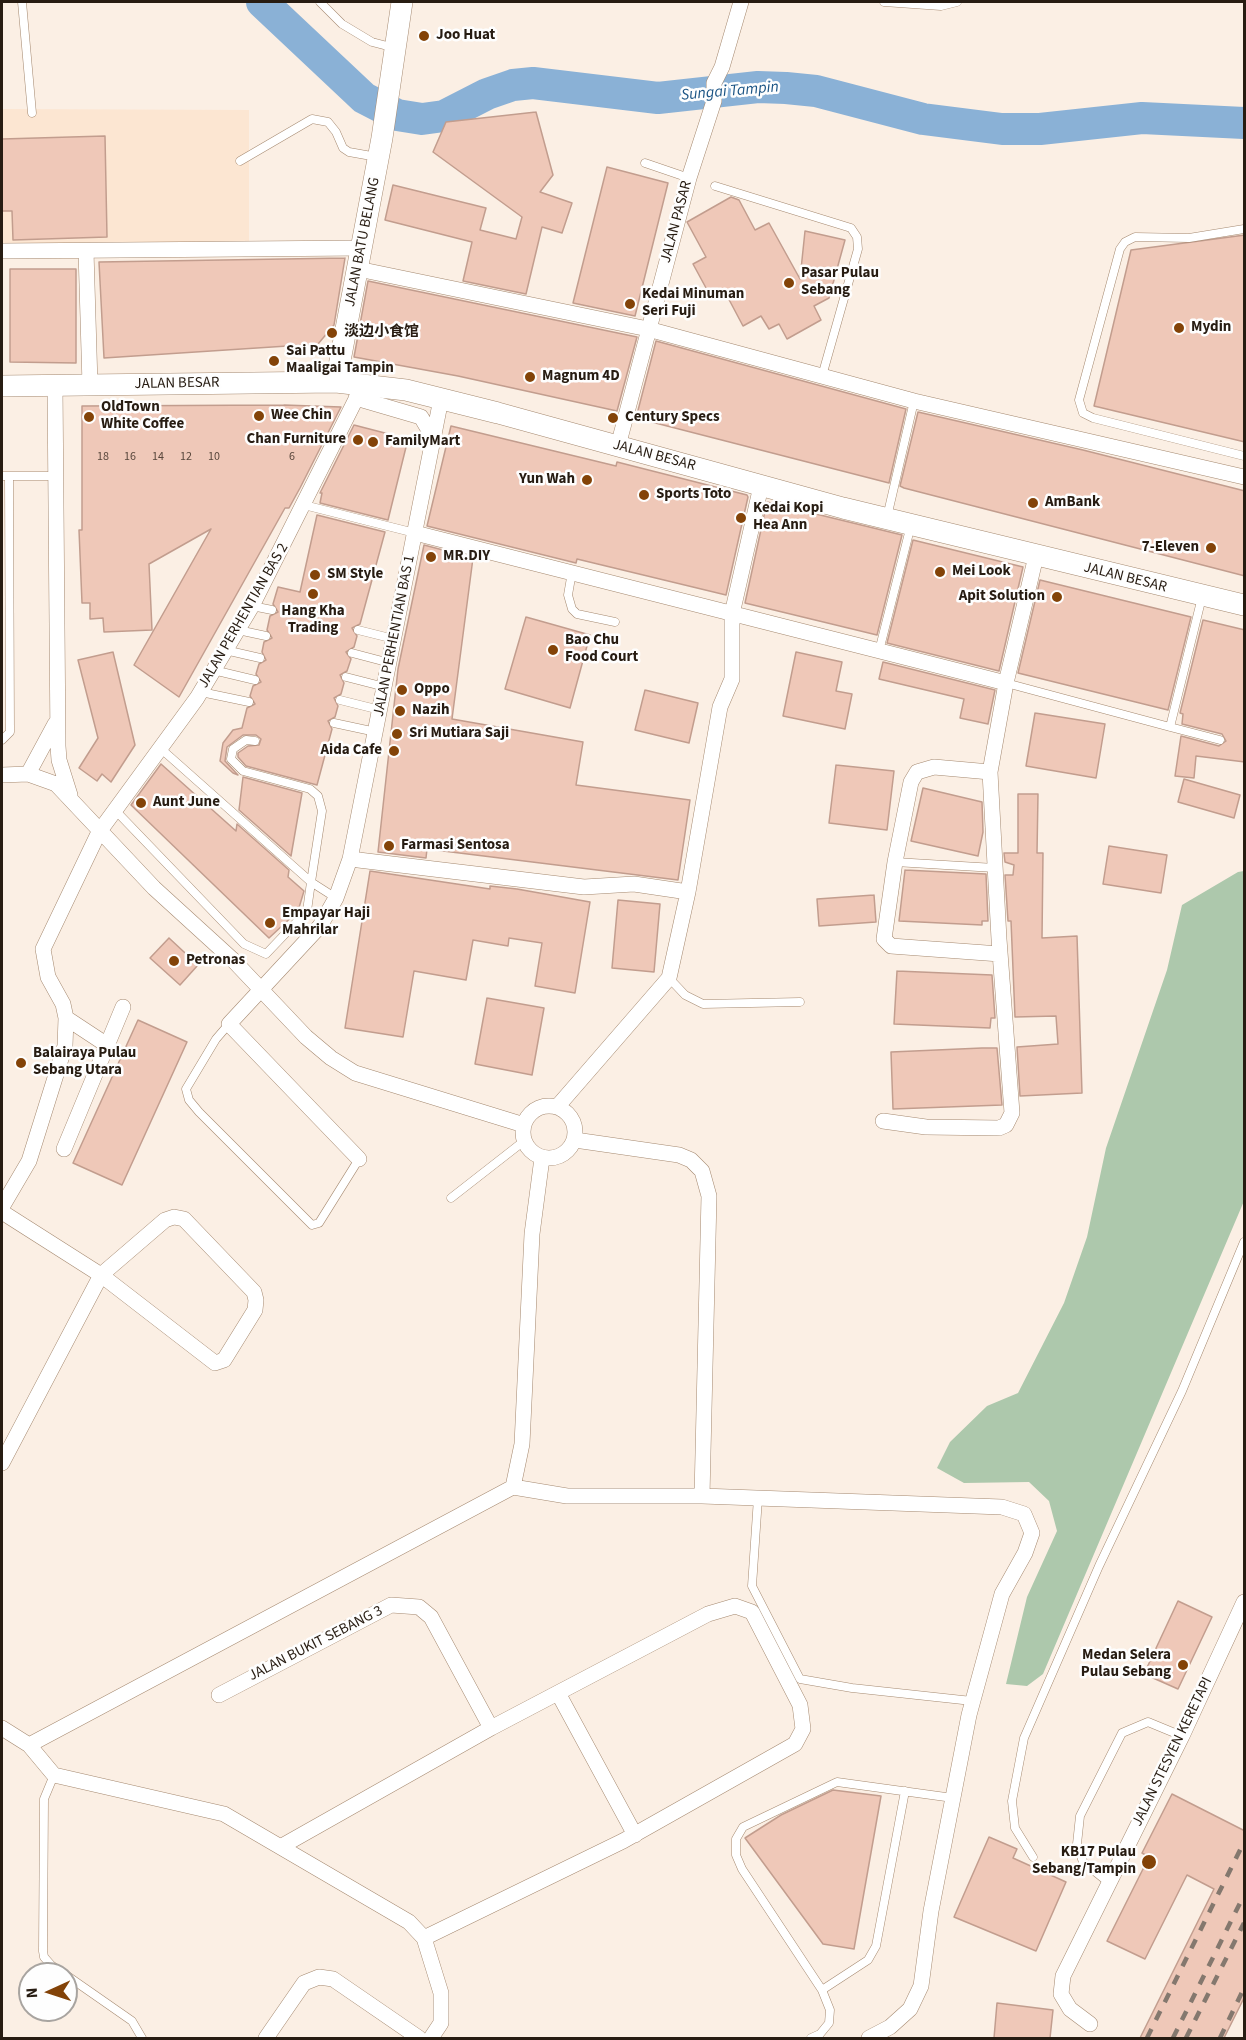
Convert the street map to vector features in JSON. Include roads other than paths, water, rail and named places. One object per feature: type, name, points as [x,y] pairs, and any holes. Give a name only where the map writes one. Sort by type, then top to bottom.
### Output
[{"type":"street","name":"JALAN BATU BELANG","points":[[336,382],[380,148],[402,2]]},
{"type":"street","name":"JALAN PASAR","points":[[618,446],[689,178],[714,101],[714,83],[722,67],[741,2]]},
{"type":"street","points":[[2,251],[362,248]]},
{"type":"street","points":[[86,251],[90,385]]},
{"type":"street","points":[[358,269],[648,329],[914,401],[1245,477]]},
{"type":"street","name":"JALAN BESAR","points":[[2,386],[336,382],[360,391],[441,399],[887,519],[1202,597],[1245,605]]},
{"type":"street","points":[[55,386],[59,760],[71,796]]},
{"type":"street","points":[[360,391],[421,417],[434,439]]},
{"type":"street","name":"JALAN PERHENTIAN BAS 2","points":[[66,1018],[63,1004],[48,976],[43,949],[99,832],[201,692],[252,606],[360,391]]},
{"type":"street","name":"JALAN PERHENTIAN BAS 1","points":[[229,1024],[320,926],[336,898],[350,859],[441,399]]},
{"type":"street","points":[[557,1107],[669,978],[688,892],[720,707],[732,679],[732,614],[761,486]]},
{"type":"street","points":[[415,532],[1006,683]]},
{"type":"street","points":[[883,1121],[926,1127],[999,1128],[1006,1125],[1012,1113],[990,772],[1006,683],[1036,556]]},
{"type":"street","points":[[28,774],[39,757],[59,715]]},
{"type":"street","points":[[990,772],[934,767],[917,772],[911,782],[895,862],[884,939],[891,946],[1000,954]]},
{"type":"street","points":[[2,775],[28,774],[56,783],[71,796],[99,832],[154,888],[263,989],[306,1037],[355,1073],[524,1125]]},
{"type":"street","points":[[350,859],[584,887],[634,884],[688,892]]},
{"type":"street","points":[[64,1149],[123,1007]]},
{"type":"street","points":[[2,1207],[29,1161],[64,1046],[66,1018],[107,1045]]},
{"type":"street","points":[[229,1024],[359,1159]]},
{"type":"street","points":[[548,1105],[557,1107],[564,1110],[574,1123],[575,1140],[571,1147],[558,1157],[542,1158],[528,1149],[524,1141],[524,1125],[533,1111],[548,1105]]},
{"type":"street","points":[[575,1140],[679,1155],[691,1160],[702,1171],[709,1196],[702,1496]]},
{"type":"street","points":[[513,1486],[522,1443],[532,1234],[542,1158]]},
{"type":"street","points":[[2,1212],[101,1275],[215,1364],[224,1360],[255,1310],[254,1292],[184,1219],[174,1217],[165,1220],[101,1275],[2,1463]]},
{"type":"street","points":[[29,1745],[513,1486],[567,1496],[702,1496],[1002,1507],[1024,1515],[1032,1533],[1025,1553],[1002,1594],[972,1701],[931,1911],[921,1986],[910,2009],[890,2027],[869,2038]]},
{"type":"street","name":"JALAN STESYEN KERETAPI","points":[[1090,2024],[1070,2009],[1061,1994],[1064,1976],[1245,1602]]},
{"type":"street","name":"JALAN BUKIT SEBANG 3","points":[[219,1695],[391,1605],[419,1607],[431,1617],[491,1728]]},
{"type":"street","points":[[282,1846],[491,1728],[708,1614],[735,1606],[752,1612],[800,1705],[803,1729],[795,1744],[635,1834],[424,1938]]},
{"type":"street","points":[[558,1693],[635,1834]]},
{"type":"street","points":[[2,1728],[29,1745],[54,1775],[224,1814],[409,1922],[424,1938],[441,1993],[441,2023],[431,2038]]},
{"type":"street","points":[[266,2038],[304,1983],[319,1977],[333,1979],[419,2038]]},
{"type":"lane","points":[[22,2],[32,112]]},
{"type":"lane","points":[[320,2],[342,24],[372,42],[396,48]]},
{"type":"lane","points":[[884,2],[941,6],[957,2]]},
{"type":"lane","points":[[240,161],[312,119],[328,122],[343,148],[349,152],[380,148]]},
{"type":"lane","points":[[645,163],[689,178]]},
{"type":"lane","points":[[715,186],[851,228],[857,237],[858,249],[822,376]]},
{"type":"lane","points":[[1245,229],[1189,238],[1135,237],[1125,242],[1120,249],[1079,400],[1083,413],[1094,418],[1245,456]]},
{"type":"lane","points":[[887,519],[914,401]]},
{"type":"lane","points":[[2,740],[10,732],[5,476],[56,476]]},
{"type":"lane","points":[[304,505],[415,532]]},
{"type":"lane","points":[[879,651],[911,525]]},
{"type":"lane","points":[[572,572],[568,596],[576,614],[615,622]]},
{"type":"lane","points":[[1170,727],[1202,597]]},
{"type":"lane","points":[[252,606],[272,610]]},
{"type":"lane","points":[[238,630],[266,636]]},
{"type":"lane","points":[[358,630],[394,639]]},
{"type":"lane","points":[[225,650],[260,658]]},
{"type":"lane","points":[[352,653],[390,663]]},
{"type":"lane","points":[[213,670],[255,680]]},
{"type":"lane","points":[[346,677],[385,687]]},
{"type":"lane","points":[[1006,683],[1220,740]]},
{"type":"lane","points":[[201,692],[249,702]]},
{"type":"lane","points":[[340,700],[380,710]]},
{"type":"lane","points":[[334,723],[376,732]]},
{"type":"lane","points":[[115,810],[244,944],[267,954],[308,911],[311,869],[322,811],[318,796],[310,789],[243,771],[231,759],[233,749],[246,740],[255,741]]},
{"type":"lane","points":[[159,747],[311,882],[336,898]]},
{"type":"lane","points":[[895,862],[995,868]]},
{"type":"lane","points":[[669,978],[685,995],[703,1004],[800,1002]]},
{"type":"lane","points":[[229,1024],[216,1039],[186,1089],[189,1100],[199,1112],[312,1225],[319,1222],[359,1159]]},
{"type":"lane","points":[[451,1198],[524,1141]]},
{"type":"lane","points":[[1033,1857],[1015,1828],[1012,1801],[1024,1738],[1099,1566],[1182,1391],[1245,1242]]},
{"type":"lane","points":[[758,1498],[752,1586],[800,1679],[852,1688],[972,1701]]},
{"type":"lane","points":[[1108,1882],[1083,1862],[1077,1844],[1080,1816],[1122,1733],[1148,1722],[1182,1736]]},
{"type":"lane","points":[[48,1962],[44,1957],[44,1799],[54,1775]]},
{"type":"lane","points":[[811,2038],[830,2023],[830,2010],[822,1990],[742,1869],[736,1855],[736,1839],[743,1827],[837,1782],[953,1798]]},
{"type":"lane","points":[[822,1990],[868,1960],[876,1946],[905,1791]]},
{"type":"lane","points":[[78,1984],[132,2020],[142,2038]]},
{"type":"waterway","name":"Sungai Tampin","points":[[262,2],[364,98],[397,115],[422,119],[444,116],[487,94],[513,85],[533,83],[658,98],[758,87],[786,88],[816,91],[923,119],[1002,129],[1040,129],[1142,118],[1244,123]]},
{"type":"railway","points":[[1147,2038],[1244,1842]]},
{"type":"railway","points":[[1173,2038],[1244,1895]]},
{"type":"railway","points":[[1186,2038],[1244,1923]]},
{"type":"railway","points":[[1220,2038],[1244,1988]]},
{"type":"place","name":"Joo Huat","points":[[424,36]]},
{"type":"place","name":"Pasar Pulau Sebang","points":[[789,283]]},
{"type":"place","name":"Kedai Minuman Seri Fuji","points":[[630,304]]},
{"type":"place","name":"Mydin","points":[[1179,328]]},
{"type":"place","name":"淡边小食馆","points":[[332,333]]},
{"type":"place","name":"Sai Pattu Maaligai Tampin","points":[[274,361]]},
{"type":"place","name":"Magnum 4D","points":[[530,377]]},
{"type":"place","name":"Wee Chin","points":[[259,416]]},
{"type":"place","name":"OldTown White Coffee","points":[[89,417]]},
{"type":"place","name":"Century Specs","points":[[613,418]]},
{"type":"place","name":"Chan Furniture","points":[[358,440]]},
{"type":"place","name":"FamilyMart","points":[[373,442]]},
{"type":"place","name":"Yun Wah","points":[[587,480]]},
{"type":"place","name":"Sports Toto","points":[[644,495]]},
{"type":"place","name":"AmBank","points":[[1033,503]]},
{"type":"place","name":"Kedai Kopi Hea Ann","points":[[741,518]]},
{"type":"place","name":"7-Eleven","points":[[1211,548]]},
{"type":"place","name":"MR.DIY","points":[[431,557]]},
{"type":"place","name":"Mei Look","points":[[940,572]]},
{"type":"place","name":"SM Style","points":[[315,575]]},
{"type":"place","name":"Hang Kha Trading","points":[[313,594]]},
{"type":"place","name":"Apit Solution","points":[[1057,597]]},
{"type":"place","name":"Bao Chu Food Court","points":[[553,650]]},
{"type":"place","name":"Oppo","points":[[402,690]]},
{"type":"place","name":"Nazih","points":[[400,711]]},
{"type":"place","name":"Sri Mutiara Saji","points":[[397,734]]},
{"type":"place","name":"Aida Cafe","points":[[394,751]]},
{"type":"place","name":"Aunt June","points":[[141,803]]},
{"type":"place","name":"Farmasi Sentosa","points":[[389,846]]},
{"type":"place","name":"Empayar Haji Mahrilar","points":[[270,923]]},
{"type":"place","name":"Petronas","points":[[174,961]]},
{"type":"place","name":"Balairaya Pulau Sebang Utara","points":[[21,1063]]},
{"type":"place","name":"Medan Selera Pulau Sebang","points":[[1183,1665]]},
{"type":"place","name":"KB17 Pulau Sebang/Tampin","points":[[1149,1862]]}]
